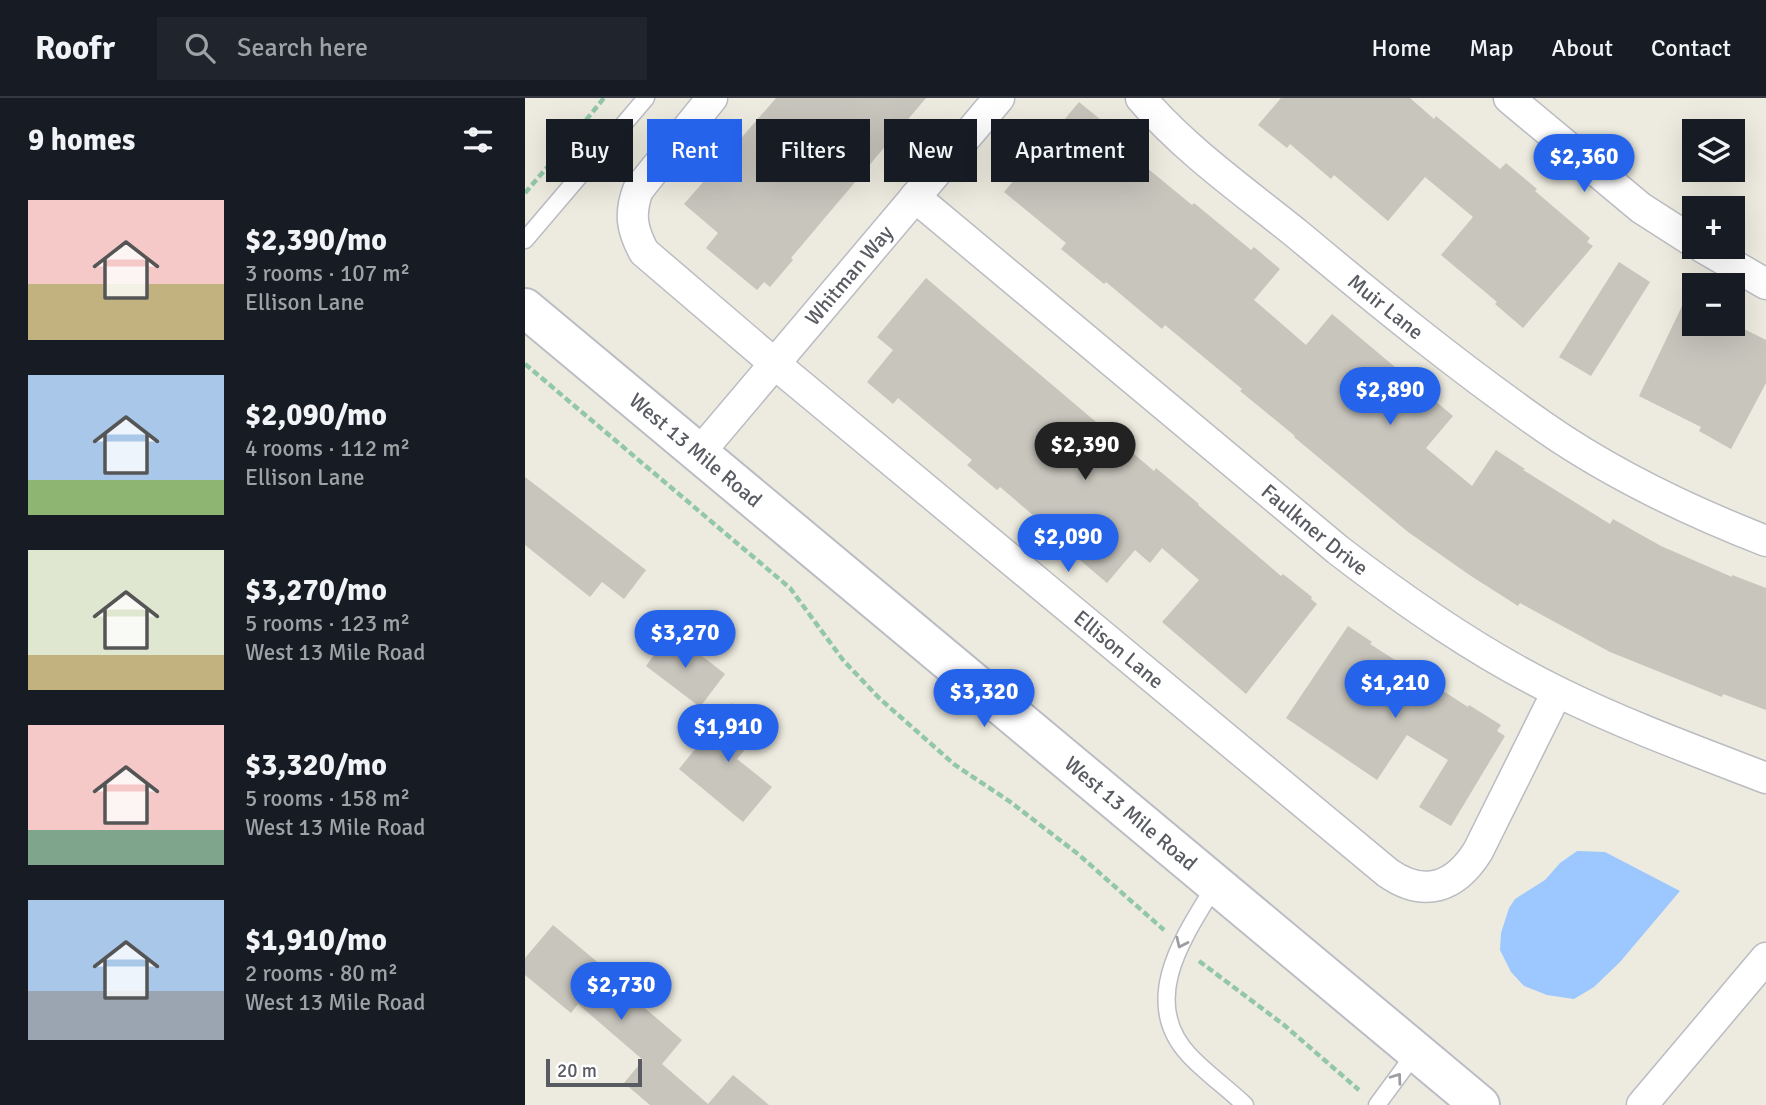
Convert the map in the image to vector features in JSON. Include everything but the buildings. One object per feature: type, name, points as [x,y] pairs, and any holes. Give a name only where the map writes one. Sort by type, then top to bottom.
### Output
[{"type":"street","name":"Ellison Lane","points":[[712,98],[638,190],[632,205],[634,230],[644,252],[1401,882],[1431,887],[1446,884],[1470,864],[1557,692]]},
{"type":"street","name":"Whitman Way","points":[[699,452],[999,98]]},
{"type":"street","name":"Muir Lane","points":[[1141,98],[1181,139],[1376,300],[1545,428],[1628,478],[1694,512],[1766,541]]},
{"type":"street","points":[[1509,98],[1641,208],[1682,234]]},
{"type":"street","name":"Faulkner Drive","points":[[915,197],[1338,550],[1423,612],[1557,692],[1633,726],[1766,778]]},
{"type":"street","points":[[1732,259],[1762,271]]},
{"type":"street","name":"West 13 Mile Road","points":[[525,307],[1480,1105]]},
{"type":"street","points":[[1642,1105],[1766,958]]},
{"type":"lane","points":[[628,119],[646,98]]},
{"type":"lane","points":[[525,240],[574,182]]},
{"type":"lane","points":[[1216,884],[1179,943],[1164,997],[1169,1023],[1187,1053],[1245,1105]]},
{"type":"lane","points":[[1372,1101],[1416,1052]]},
{"type":"path","points":[[525,364],[790,588],[843,660],[955,765],[1009,801],[1078,854],[1199,961],[1284,1025],[1372,1101]]},
{"type":"water","points":[[1577,851],[1605,852],[1680,891],[1620,962],[1594,987],[1574,999],[1547,995],[1524,986],[1511,972],[1500,950],[1501,933],[1509,908],[1515,899],[1545,880],[1560,863]]}]
